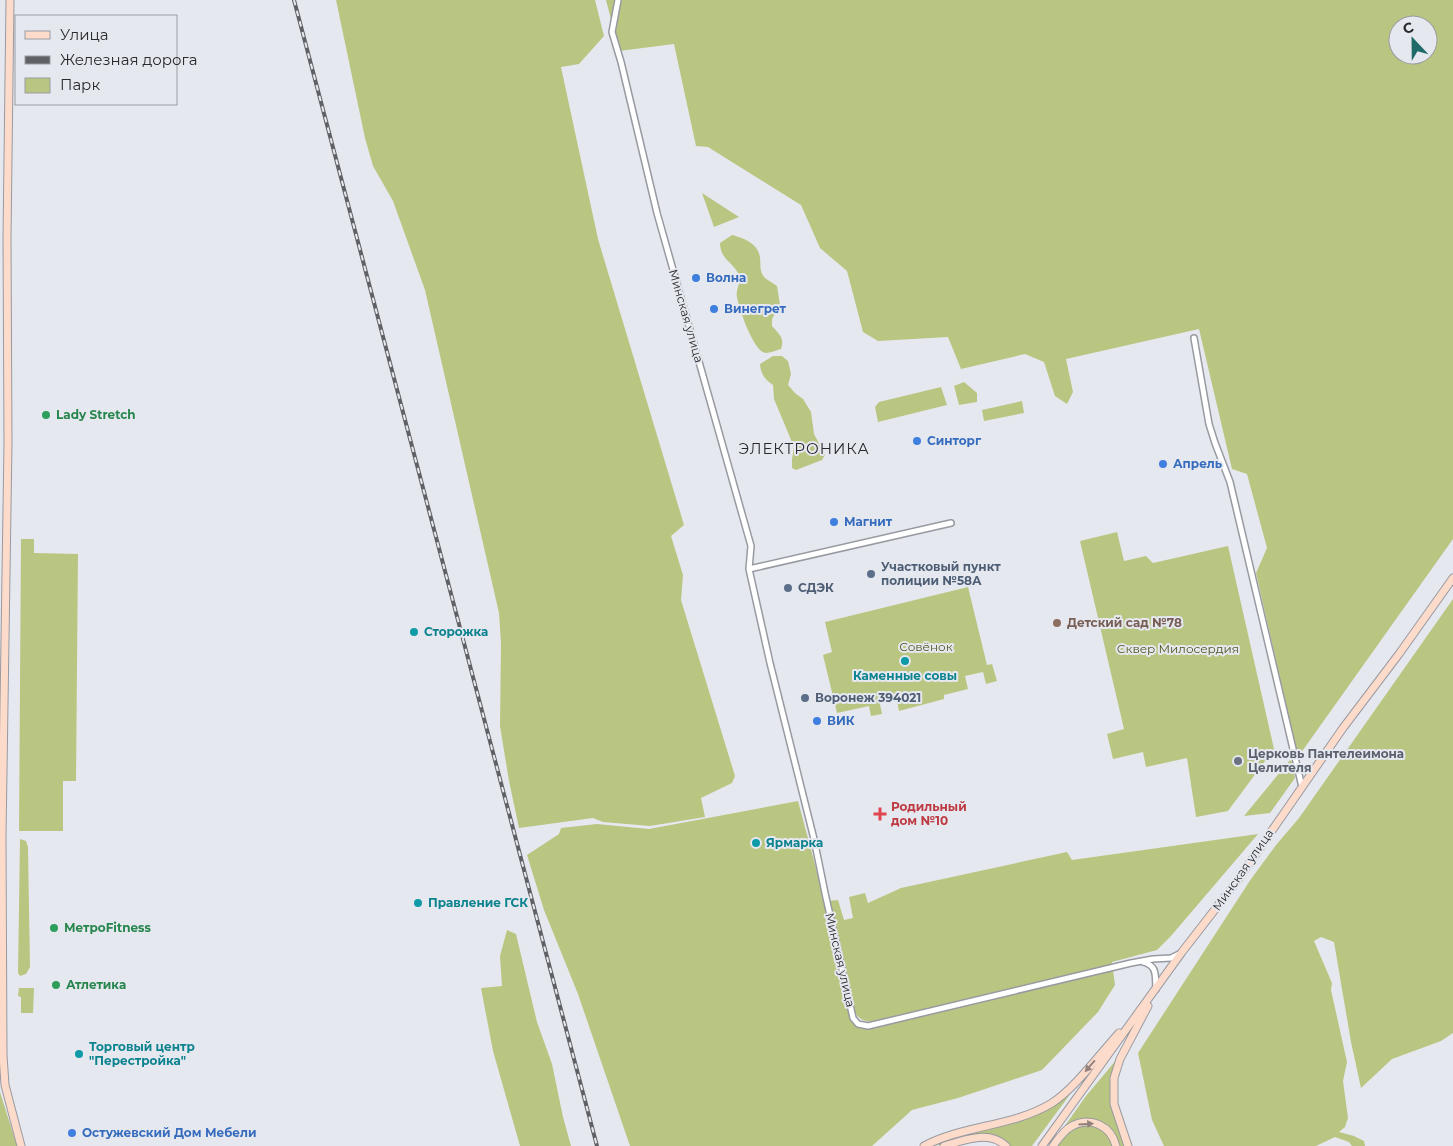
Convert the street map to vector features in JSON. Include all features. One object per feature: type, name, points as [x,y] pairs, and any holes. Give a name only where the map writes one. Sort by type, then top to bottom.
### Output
[{"type":"street","points":[[10,0],[3,422],[3,1064],[5,1085],[22,1146]]},
{"type":"street","name":"Минская улица","points":[[618,0],[612,32],[657,213],[750,541],[749,569],[770,663],[810,821],[851,1011],[855,1022],[862,1026],[868,1026],[1131,963],[1171,958],[1182,952]]},
{"type":"street","points":[[1194,338],[1209,424],[1230,482],[1303,788]]},
{"type":"street","points":[[749,569],[951,523]]},
{"type":"street","name":"Минская улица","points":[[1042,1146],[1182,952],[1222,902],[1343,728],[1453,578]]},
{"type":"street","points":[[1128,1146],[1114,1104],[1114,1078],[1120,1059],[1156,990],[1154,970],[1151,965],[1143,962]]},
{"type":"street","points":[[924,1146],[953,1135],[1021,1116],[1051,1103],[1074,1084],[1146,1003]]},
{"type":"street","points":[[1053,1146],[1064,1132],[1072,1126],[1090,1122],[1106,1128],[1111,1133],[1116,1146]]},
{"type":"street","points":[[944,1146],[988,1137],[998,1140],[1006,1146]]},
{"type":"green space","points":[[336,0],[595,0],[604,36],[579,64],[561,67],[598,239],[684,525],[671,536],[683,575],[681,600],[735,776],[732,783],[701,798],[705,817],[650,826],[603,822],[593,818],[519,828],[500,726],[501,643],[499,613],[425,290],[393,201],[373,166],[365,138]]},
{"type":"green space","points":[[606,0],[1453,0],[1453,539],[1298,757],[1256,573],[1267,548],[1247,474],[1232,469],[1199,329],[1066,359],[1073,392],[1067,404],[1055,396],[1044,362],[1025,354],[961,369],[948,337],[878,341],[863,332],[847,271],[820,248],[801,205],[708,147],[696,146],[674,44],[619,51]]},
{"type":"green space","points":[[702,193],[739,217],[714,227]]},
{"type":"green space","points":[[732,235],[754,245],[759,253],[762,274],[777,286],[780,305],[772,319],[772,326],[782,339],[781,349],[768,353],[761,351],[748,329],[737,297],[739,275],[724,257],[720,243]]},
{"type":"green space","points":[[773,356],[782,356],[788,361],[791,374],[788,385],[803,399],[811,412],[814,434],[825,455],[822,460],[796,470],[792,468],[794,447],[774,399],[773,385],[761,371],[760,364]]},
{"type":"green space","points":[[964,382],[977,393],[977,402],[959,405],[954,386]]},
{"type":"green space","points":[[941,387],[947,405],[878,422],[875,407],[879,402]]},
{"type":"green space","points":[[1022,401],[1024,413],[984,421],[982,410]]},
{"type":"green space","name":"Сквер Милосердия","points":[[1117,532],[1124,561],[1146,556],[1153,563],[1228,546],[1274,749],[1228,811],[1196,817],[1187,758],[1146,767],[1143,752],[1113,759],[1107,734],[1124,729],[1080,541]]},
{"type":"green space","points":[[21,539],[34,539],[34,553],[78,554],[76,781],[63,781],[63,831],[19,831]]},
{"type":"green space","name":"Совёнок","points":[[968,587],[987,665],[992,664],[997,681],[986,684],[983,672],[965,676],[968,689],[944,695],[944,699],[899,711],[896,695],[900,694],[879,699],[882,714],[871,716],[869,706],[837,713],[823,655],[832,652],[825,622]]},
{"type":"green space","points":[[1453,599],[1453,1033],[1441,1041],[1392,1059],[1361,1088],[1334,942],[1321,937],[1314,941],[1332,983],[1331,990],[1347,1062],[1343,1081],[1348,1118],[1345,1127],[1339,1132],[1364,1141],[1365,1146],[1352,1146],[1349,1142],[1335,1137],[1316,1146],[1164,1146],[1152,1120],[1138,1053],[1251,879],[1299,818]]},
{"type":"green space","points":[[1290,760],[1295,778],[1270,813],[1244,816]]},
{"type":"green space","points":[[798,801],[825,902],[849,1013],[854,1024],[869,1029],[878,1028],[876,1022],[861,1019],[852,1008],[828,901],[838,900],[844,920],[853,918],[849,897],[865,893],[868,903],[901,888],[1067,852],[1072,860],[1258,834],[1157,950],[1112,962],[1115,985],[1098,1012],[1042,1070],[958,1098],[912,1110],[872,1146],[630,1146],[578,994],[544,910],[527,855],[559,834],[561,828],[597,824],[649,829]]},
{"type":"green space","points":[[20,839],[26,841],[28,847],[30,967],[26,974],[20,976],[18,973]]},
{"type":"green space","points":[[507,930],[516,934],[537,1022],[552,1064],[571,1146],[520,1146],[493,1051],[481,988],[502,986],[500,956]]},
{"type":"green space","points":[[19,988],[34,988],[33,1013],[21,1013],[21,997],[18,996]]},
{"type":"green space","points":[[1117,1059],[1111,1082],[1112,1103],[1125,1146],[1120,1146],[1111,1129],[1098,1120],[1081,1120],[1072,1122],[1064,1127],[1086,1096]]},
{"type":"green space","points":[[0,1092],[17,1146],[0,1146]]},
{"type":"green space","points":[[1070,1092],[1032,1146],[1010,1146],[1001,1138],[982,1134],[929,1146],[943,1140],[999,1126]]},
{"type":"green space","points":[[1089,1125],[1104,1132],[1113,1146],[1056,1146],[1070,1132],[1079,1127]]},
{"type":"railway","points":[[294,0],[597,1146]]},
{"type":"place","name":"Волна","points":[[696,278]]},
{"type":"place","name":"Винегрет","points":[[714,309]]},
{"type":"place","name":"Lady Stretch","points":[[46,415]]},
{"type":"place","name":"Синторг","points":[[917,441]]},
{"type":"place","name":"Апрель","points":[[1163,464]]},
{"type":"place","name":"Магнит","points":[[834,522]]},
{"type":"place","name":"Участковый пункт полиции №58А","points":[[871,574]]},
{"type":"place","name":"СДЭК","points":[[788,588]]},
{"type":"place","name":"Детский сад №78","points":[[1057,623]]},
{"type":"place","name":"Сторожка","points":[[414,632]]},
{"type":"place","name":"Каменные совы","points":[[905,661]]},
{"type":"place","name":"Воронеж 394021","points":[[805,698]]},
{"type":"place","name":"ВИК","points":[[817,721]]},
{"type":"place","name":"Церковь Пантелеимона Целителя","points":[[1238,761]]},
{"type":"place","name":"Родильный дом №10","points":[[880,814]]},
{"type":"place","name":"Ярмарка","points":[[756,843]]},
{"type":"place","name":"Правление ГСК","points":[[418,903]]},
{"type":"place","name":"МетроFitness","points":[[54,928]]},
{"type":"place","name":"Атлетика","points":[[56,985]]},
{"type":"place","name":"Торговый центр \"Перестройка\"","points":[[79,1054]]},
{"type":"place","name":"Остужевский Дом Мебели","points":[[72,1133]]},
{"type":"district","name":"ЭЛЕКТРОНИКА","points":[[804,449]]}]
